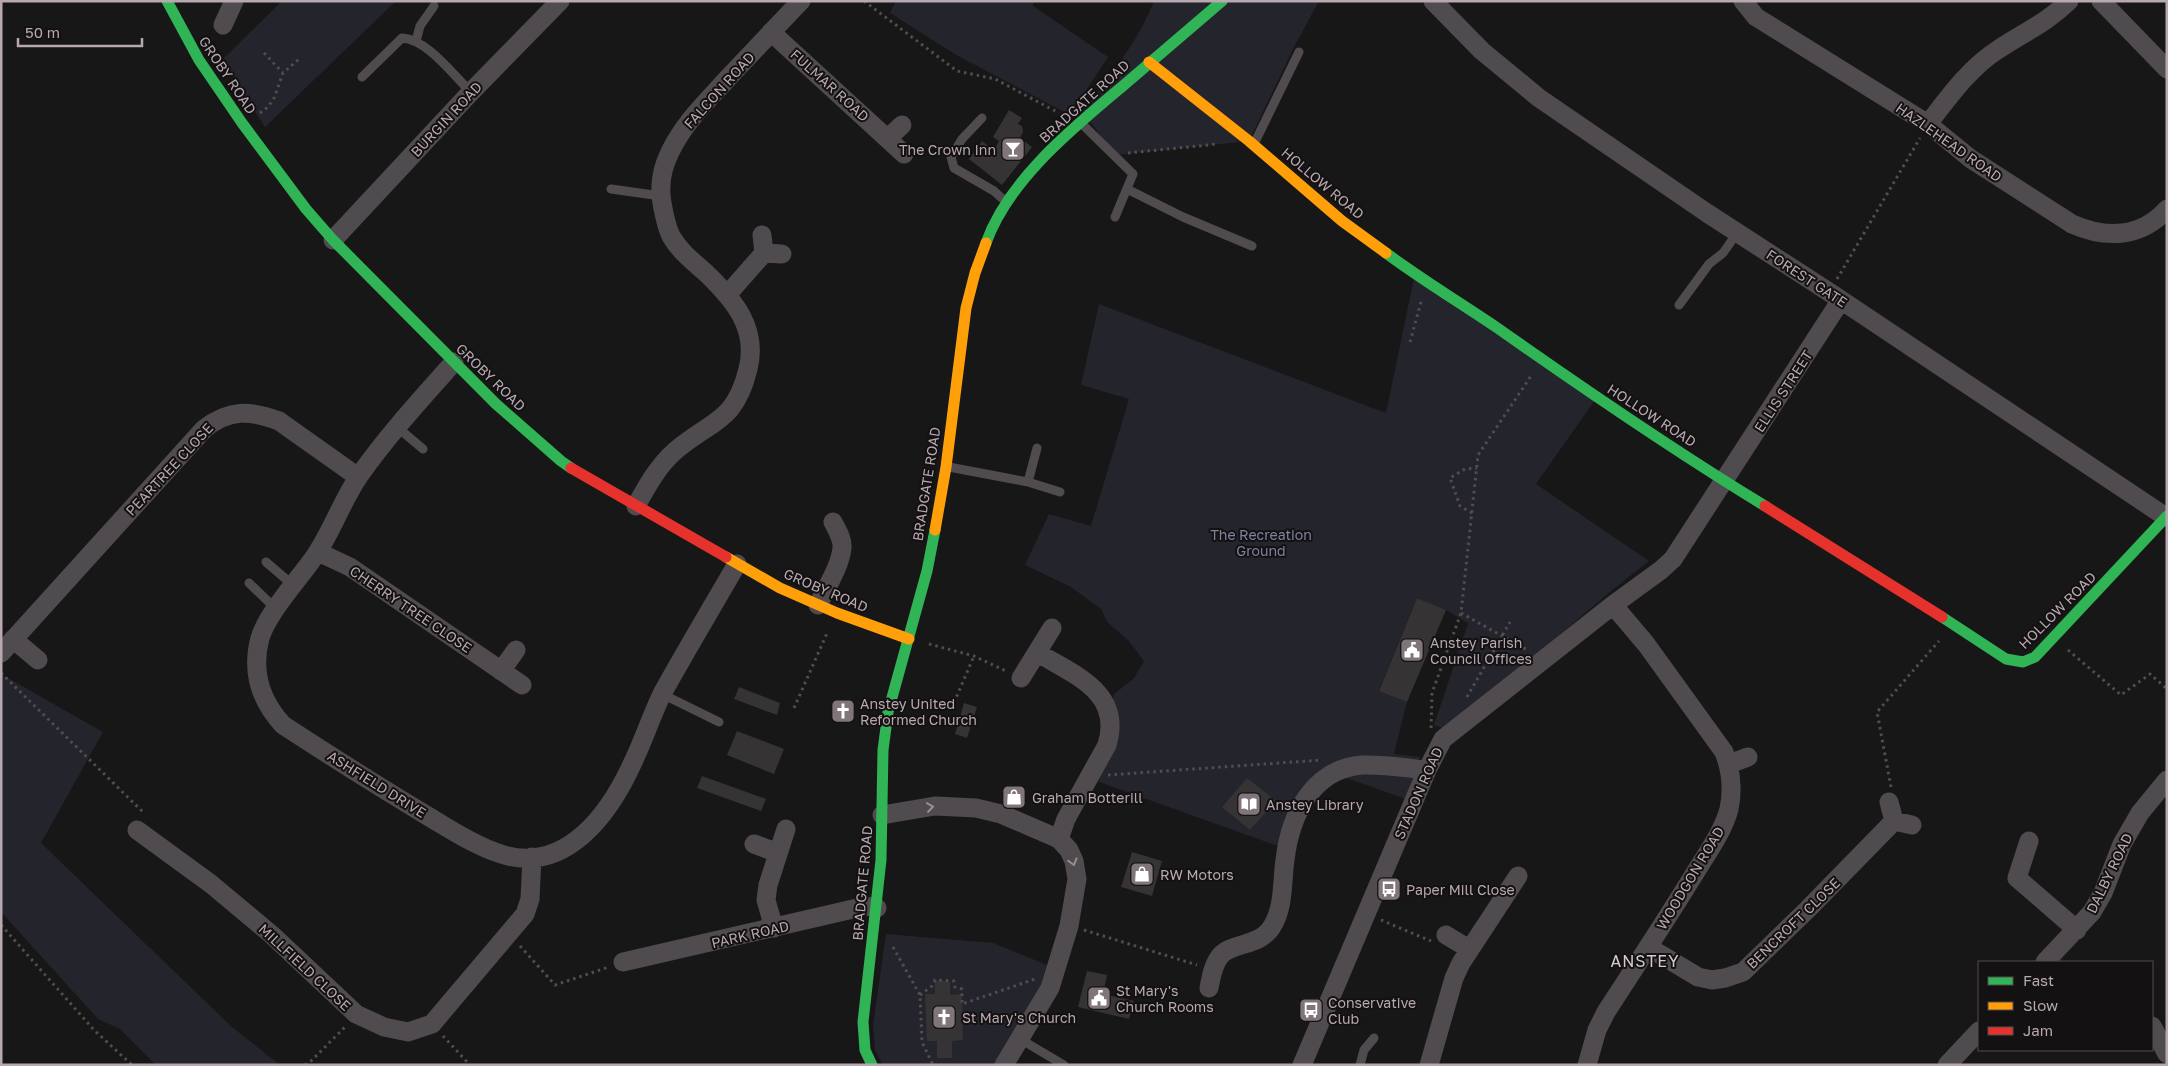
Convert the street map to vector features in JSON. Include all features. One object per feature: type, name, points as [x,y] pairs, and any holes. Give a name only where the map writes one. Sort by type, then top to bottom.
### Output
[{"type":"street","name":"GROBY ROAD","points":[[167,1],[195,53],[242,123],[306,209],[333,240],[496,404],[561,460],[636,506],[692,536],[780,588],[836,613],[909,639]]},
{"type":"street","name":"BURGIN ROAD","points":[[333,240],[471,92],[560,1]]},
{"type":"street","name":"FALCON ROAD","points":[[636,506],[655,472],[674,452],[687,441],[710,428],[728,413],[741,394],[748,368],[751,346],[745,321],[727,295],[684,253],[671,235],[664,214],[661,196],[661,178],[669,153],[687,123],[801,1]]},
{"type":"street","name":"BRADGATE ROAD","points":[[867,1062],[863,1044],[862,1022],[881,860],[883,750],[888,712],[927,571],[946,467],[966,308],[975,273],[986,242],[1007,203],[1023,181],[1065,135],[1221,1]]},
{"type":"street","name":"FOREST GATE","points":[[1433,1],[1482,51],[1539,98],[1737,233],[1835,296],[2166,517],[2142,544]]},
{"type":"street","name":"HAZLEHEAD ROAD","points":[[1743,1],[1756,16],[1928,124],[1971,159],[2053,213],[2088,231],[2120,234],[2136,231],[2151,223],[2167,209]]},
{"type":"street","points":[[1928,124],[1951,94],[1998,49],[2043,24],[2069,1]]},
{"type":"street","points":[[2101,1],[2167,69]]},
{"type":"street","points":[[223,25],[232,2]]},
{"type":"street","name":"FULMAR ROAD","points":[[771,32],[895,132],[904,154]]},
{"type":"street","name":"HOLLOW ROAD","points":[[1149,62],[1254,144],[1342,220],[1426,282],[1724,481],[1887,581],[2006,659],[2014,662],[2023,662],[2035,657],[2142,544]]},
{"type":"street","points":[[727,295],[773,254],[762,235]]},
{"type":"street","name":"ELLIS STREET","points":[[1724,481],[1835,296]]},
{"type":"street","name":"ASHFIELD DRIVE","points":[[454,362],[397,427],[358,477],[318,552],[277,609],[261,637],[257,658],[258,679],[263,698],[272,713],[283,725],[397,798],[462,836],[502,854],[515,857],[549,856],[580,839],[596,822],[619,791],[662,694],[737,564]]},
{"type":"street","name":"PEARTREE CLOSE","points":[[38,660],[7,646],[204,428],[217,419],[231,414],[247,413],[279,421],[358,477]]},
{"type":"street","name":"STADON ROAD","points":[[1302,1065],[1427,770],[1443,739],[1613,605],[1662,570],[1673,559],[1724,481]]},
{"type":"street","points":[[818,605],[836,566],[842,547],[840,534],[833,522]]},
{"type":"street","name":"CHERRY TREE CLOSE","points":[[318,552],[350,566],[522,685]]},
{"type":"street","name":"WOODGON ROAD","points":[[1587,1065],[1597,1030],[1718,835],[1729,809],[1732,786],[1729,764],[1724,752],[1692,705],[1646,644],[1613,605]]},
{"type":"street","points":[[1021,678],[1052,628]]},
{"type":"street","points":[[501,671],[516,650]]},
{"type":"street","points":[[1038,653],[1092,686],[1107,706],[1111,733],[1091,776],[1066,819],[1059,839]]},
{"type":"street","points":[[1729,764],[1748,756]]},
{"type":"street","points":[[1211,979],[1221,954],[1264,936],[1274,924],[1281,905],[1287,838],[1306,796],[1316,785],[1332,773],[1362,765],[1427,770]]},
{"type":"street","name":"DALBY ROAD","points":[[2047,961],[2092,912],[2122,844],[2140,813],[2167,780]]},
{"type":"street","name":"BENCROFT CLOSE","points":[[1648,948],[1698,977],[1719,979],[1743,972],[1903,823],[1889,802]]},
{"type":"street","points":[[882,815],[935,806],[976,808],[1001,814],[1059,839],[1069,850],[1074,861],[1077,879],[1069,926],[1050,988],[1004,1065]]},
{"type":"street","points":[[774,928],[766,900],[768,885],[786,828]]},
{"type":"street","name":"MILLFIELD CLOSE","points":[[149,833],[272,935],[356,1014],[384,1027],[408,1032],[432,1024]]},
{"type":"street","points":[[2029,841],[2017,878],[2077,930]]},
{"type":"street","points":[[754,844],[778,853]]},
{"type":"street","points":[[432,1024],[525,914],[530,899],[532,857]]},
{"type":"street","points":[[1429,1065],[1454,978],[1469,949],[1518,876]]},
{"type":"street","name":"PARK ROAD","points":[[623,962],[866,906],[876,915]]},
{"type":"street","points":[[1446,935],[1469,949]]},
{"type":"street","points":[[2153,1028],[2167,1054]]},
{"type":"street","points":[[1946,1065],[1978,1032]]},
{"type":"lane","points":[[416,41],[420,26],[434,6]]},
{"type":"lane","points":[[362,77],[402,38],[422,44],[471,92]]},
{"type":"lane","points":[[1254,144],[1299,52]]},
{"type":"lane","points":[[982,118],[962,139],[951,157],[954,168],[994,191],[1007,203]]},
{"type":"lane","points":[[1080,122],[1133,174],[1115,217]]},
{"type":"lane","points":[[611,189],[661,196]]},
{"type":"lane","points":[[1127,189],[1183,217],[1252,246]]},
{"type":"lane","points":[[1680,306],[1710,264],[1723,253],[1737,233]]},
{"type":"lane","points":[[397,427],[423,449]]},
{"type":"lane","points":[[1028,482],[1038,448]]},
{"type":"lane","points":[[946,467],[1028,482],[1060,492]]},
{"type":"lane","points":[[266,562],[294,586]]},
{"type":"lane","points":[[249,583],[277,609]]},
{"type":"lane","points":[[662,694],[719,722]]},
{"type":"lane","points":[[1360,1065],[1364,1050],[1374,1038]]},
{"type":"lane","points":[[1020,1039],[1064,1065]]},
{"type":"path","points":[[864,1],[957,71],[995,79],[1080,122]]},
{"type":"path","points":[[264,52],[283,73]]},
{"type":"path","points":[[242,123],[268,107],[280,86],[283,73],[299,59]]},
{"type":"path","points":[[1835,296],[1928,124]]},
{"type":"path","points":[[1115,155],[1221,143]]},
{"type":"path","points":[[1410,342],[1426,282]]},
{"type":"path","points":[[1431,732],[1432,693],[1461,613],[1478,455],[1543,359]]},
{"type":"path","points":[[1472,513],[1460,506],[1450,478],[1465,469],[1477,468]]},
{"type":"path","points":[[794,708],[836,613]]},
{"type":"path","points":[[1461,613],[1536,655]]},
{"type":"path","points":[[1462,704],[1510,622]]},
{"type":"path","points":[[1889,802],[1892,794],[1877,712],[1954,624]]},
{"type":"path","points":[[2054,638],[2121,694],[2150,674],[2167,689]]},
{"type":"path","points":[[909,639],[974,656],[1021,678]]},
{"type":"path","points":[[952,701],[956,698],[974,656]]},
{"type":"path","points":[[1,673],[149,833]]},
{"type":"path","points":[[1091,776],[1331,759]]},
{"type":"path","points":[[1366,914],[1439,944],[1446,935]]},
{"type":"path","points":[[876,915],[920,995],[922,1042],[933,1065]]},
{"type":"path","points":[[1,925],[94,1030],[132,1065]]},
{"type":"path","points":[[1069,926],[1211,979]]},
{"type":"path","points":[[509,934],[556,985],[623,962]]},
{"type":"path","points":[[920,995],[932,986],[935,980],[954,980],[955,988],[962,989],[962,1004],[1054,973]]},
{"type":"path","points":[[305,1065],[356,1014]]},
{"type":"path","points":[[432,1024],[470,1065]]},
{"type":"green space","points":[[282,1],[396,1],[265,127],[222,60]]},
{"type":"green space","points":[[896,1],[1034,1],[1033,6],[1108,57],[1070,115],[958,56],[890,13]]},
{"type":"green space","points":[[1154,1],[1319,1],[1294,47],[1249,141],[1115,155],[1092,124],[1080,115],[1130,46]]},
{"type":"green space","name":"The Recreation Ground","points":[[1414,278],[1595,400],[1536,484],[1649,561],[1448,730],[1434,725],[1468,623],[1446,610],[1417,598],[1379,690],[1407,702],[1394,754],[1420,757],[1406,799],[1332,773],[1286,849],[1099,782],[1111,733],[1110,721],[1114,694],[1134,678],[1144,661],[1128,640],[1107,622],[1101,609],[1071,587],[1025,565],[1049,514],[1091,526],[1129,399],[1081,385],[1099,304],[1386,413]]},
{"type":"green space","points":[[1,674],[103,732],[41,843],[232,1027],[280,1065],[156,1065],[120,1029],[98,1019],[1,912]]},
{"type":"green space","points":[[886,934],[993,943],[1047,965],[1050,988],[1004,1065],[883,1065],[875,1051],[873,1025]]},
{"type":"building","name":"The Crown Inn","points":[[1009,110],[1022,118],[1018,124],[1022,126],[1023,132],[1020,138],[1032,147],[1002,185],[969,159],[982,141],[994,150],[999,141],[993,137]]},
{"type":"building","name":"Anstey Parish Council Offices","points":[[1417,598],[1446,610],[1407,702],[1379,691]]},
{"type":"building","points":[[739,687],[780,703],[777,715],[734,699]]},
{"type":"building","points":[[964,703],[977,707],[967,738],[955,734]]},
{"type":"building","points":[[737,731],[784,749],[774,774],[727,755]]},
{"type":"building","points":[[702,776],[766,799],[761,811],[697,788]]},
{"type":"building","name":"Anstey Library","points":[[1247,778],[1276,801],[1250,830],[1222,807]]},
{"type":"building","name":"RW Motors","points":[[1132,852],[1162,861],[1152,896],[1121,887]]},
{"type":"building","name":"St Mary's Church Rooms","points":[[1087,971],[1107,975],[1103,994],[1134,1001],[1129,1019],[1078,1007]]},
{"type":"building","name":"St Mary's Church","points":[[935,980],[950,982],[950,995],[962,994],[963,1040],[952,1041],[952,1058],[937,1058],[937,1041],[927,1041],[925,994],[935,994]]},
{"type":"traffic: fast","points":[[167,1],[199,60],[242,123],[306,209],[333,240],[496,404],[571,468]]},
{"type":"traffic: fast","points":[[986,243],[996,220],[1010,197],[1044,156],[1084,119],[1222,1]]},
{"type":"traffic: fast","points":[[1386,253],[1629,419],[1765,506]]},
{"type":"traffic: fast","points":[[1942,617],[2006,659],[2023,662],[2035,657],[2167,516]]},
{"type":"traffic: fast","points":[[872,1065],[865,1050],[863,1022],[881,860],[883,750],[888,712],[927,571],[935,530]]},
{"type":"traffic: slow","points":[[1149,62],[1249,141],[1342,221],[1386,253]]},
{"type":"traffic: slow","points":[[935,530],[946,467],[966,308],[975,273],[986,243]]},
{"type":"traffic: slow","points":[[726,557],[780,588],[837,613],[909,639]]},
{"type":"traffic: jam","points":[[571,468],[726,557]]},
{"type":"traffic: jam","points":[[1765,506],[1942,617]]},
{"type":"place","name":"The Crown Inn","points":[[1013,149]]},
{"type":"place","name":"Anstey Parish Council Offices","points":[[1412,650]]},
{"type":"place","name":"Anstey United Reformed Church","points":[[843,711]]},
{"type":"place","name":"Graham Botterill","points":[[1014,797]]},
{"type":"place","name":"Anstey Library","points":[[1249,804]]},
{"type":"place","name":"RW Motors","points":[[1142,874]]},
{"type":"place","name":"Paper Mill Close","points":[[1389,889]]},
{"type":"place","name":"St Mary's Church Rooms","points":[[1099,998]]},
{"type":"place","name":"Conservative Club","points":[[1311,1010]]},
{"type":"place","name":"St Mary's Church","points":[[944,1017]]},
{"type":"district","name":"ANSTEY","points":[[1645,961]]}]
